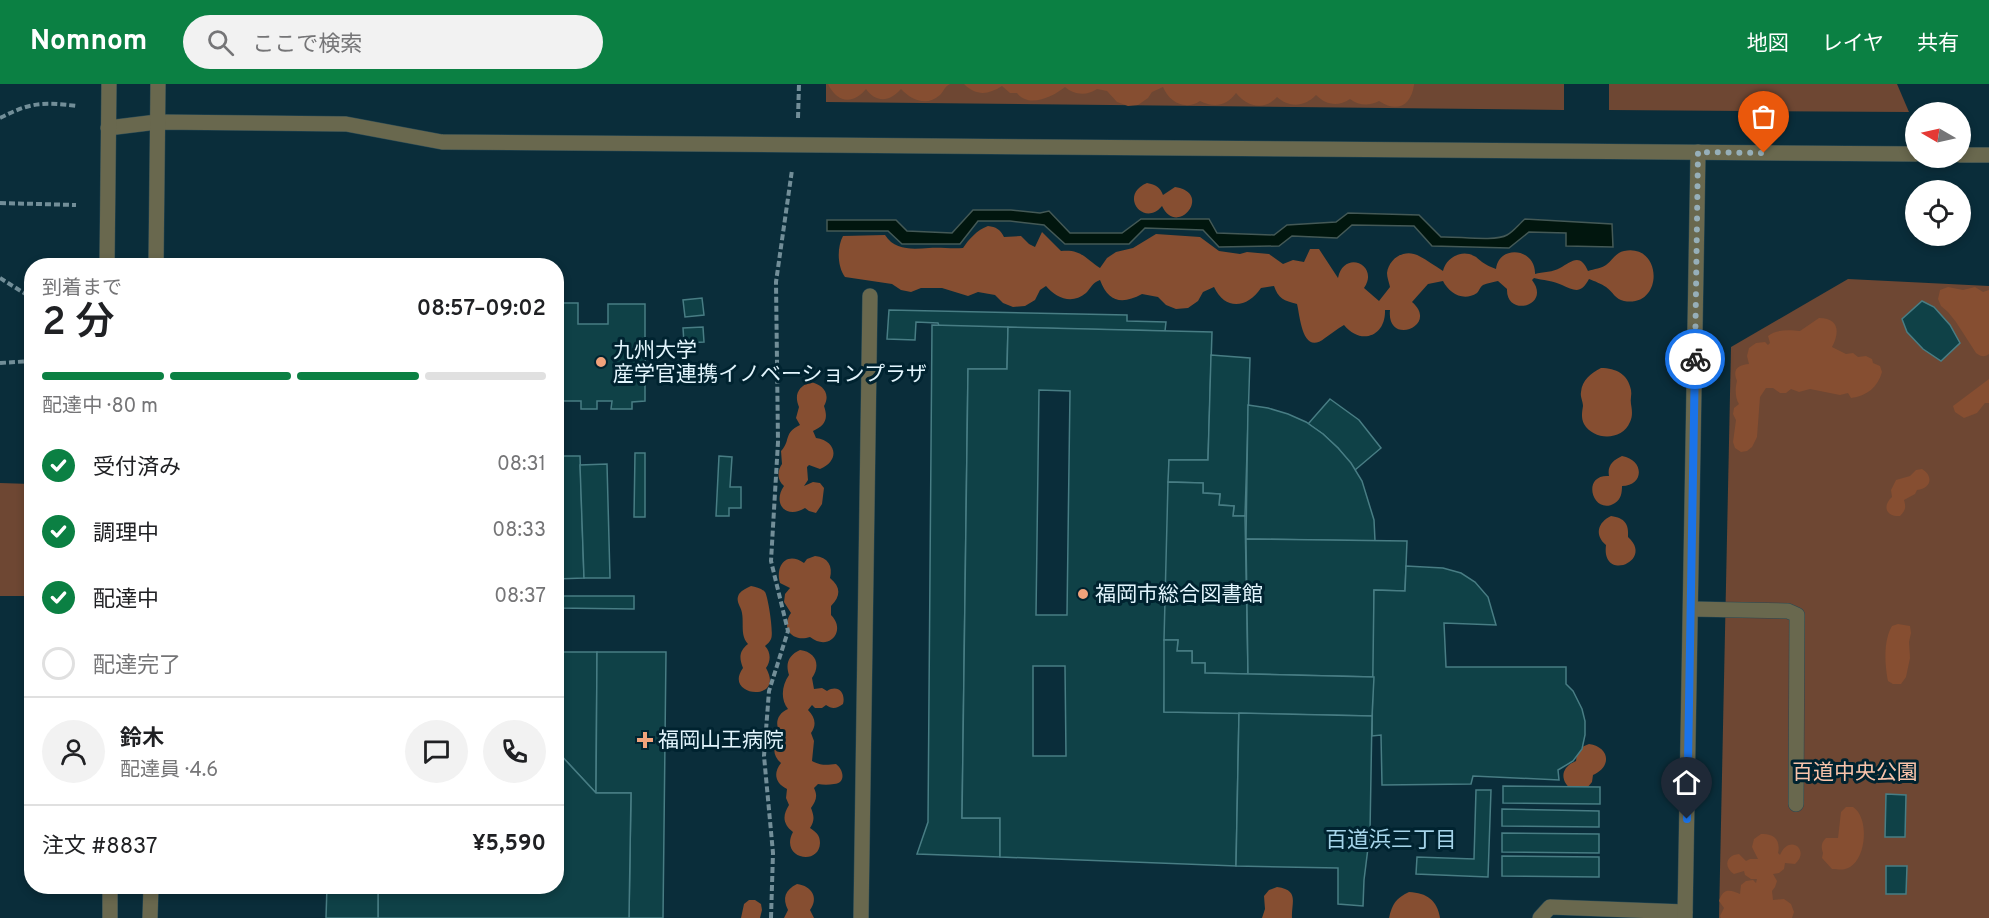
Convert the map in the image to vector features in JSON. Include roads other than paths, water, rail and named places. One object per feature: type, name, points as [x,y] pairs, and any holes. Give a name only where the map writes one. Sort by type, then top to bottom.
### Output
[{"type":"street","points":[[107,258],[109,84]]},
{"type":"street","points":[[156,258],[158,84]]},
{"type":"street","points":[[108,128],[157,122],[346,124],[442,142],[1905,154]]},
{"type":"street","points":[[1540,918],[1550,907],[1685,915],[1698,152]]},
{"type":"street","points":[[1971,155],[1989,155]]},
{"type":"street","points":[[861,918],[870,296]]},
{"type":"street","points":[[1691,609],[1788,611],[1797,615],[1796,804]]},
{"type":"street","points":[[110,894],[110,918]]},
{"type":"street","points":[[150,918],[151,894]]},
{"type":"place","name":"九州大学 産学官連携イノベーションプラザ","points":[[601,362]]},
{"type":"place","name":"福岡市総合図書館","points":[[1083,594]]},
{"type":"place","name":"福岡山王病院","points":[[645,740]]},
{"type":"district","name":"百道浜三丁目","points":[[1391,839]]},
{"type":"park label","name":"百道中央公園","points":[[1855,772]]}]
